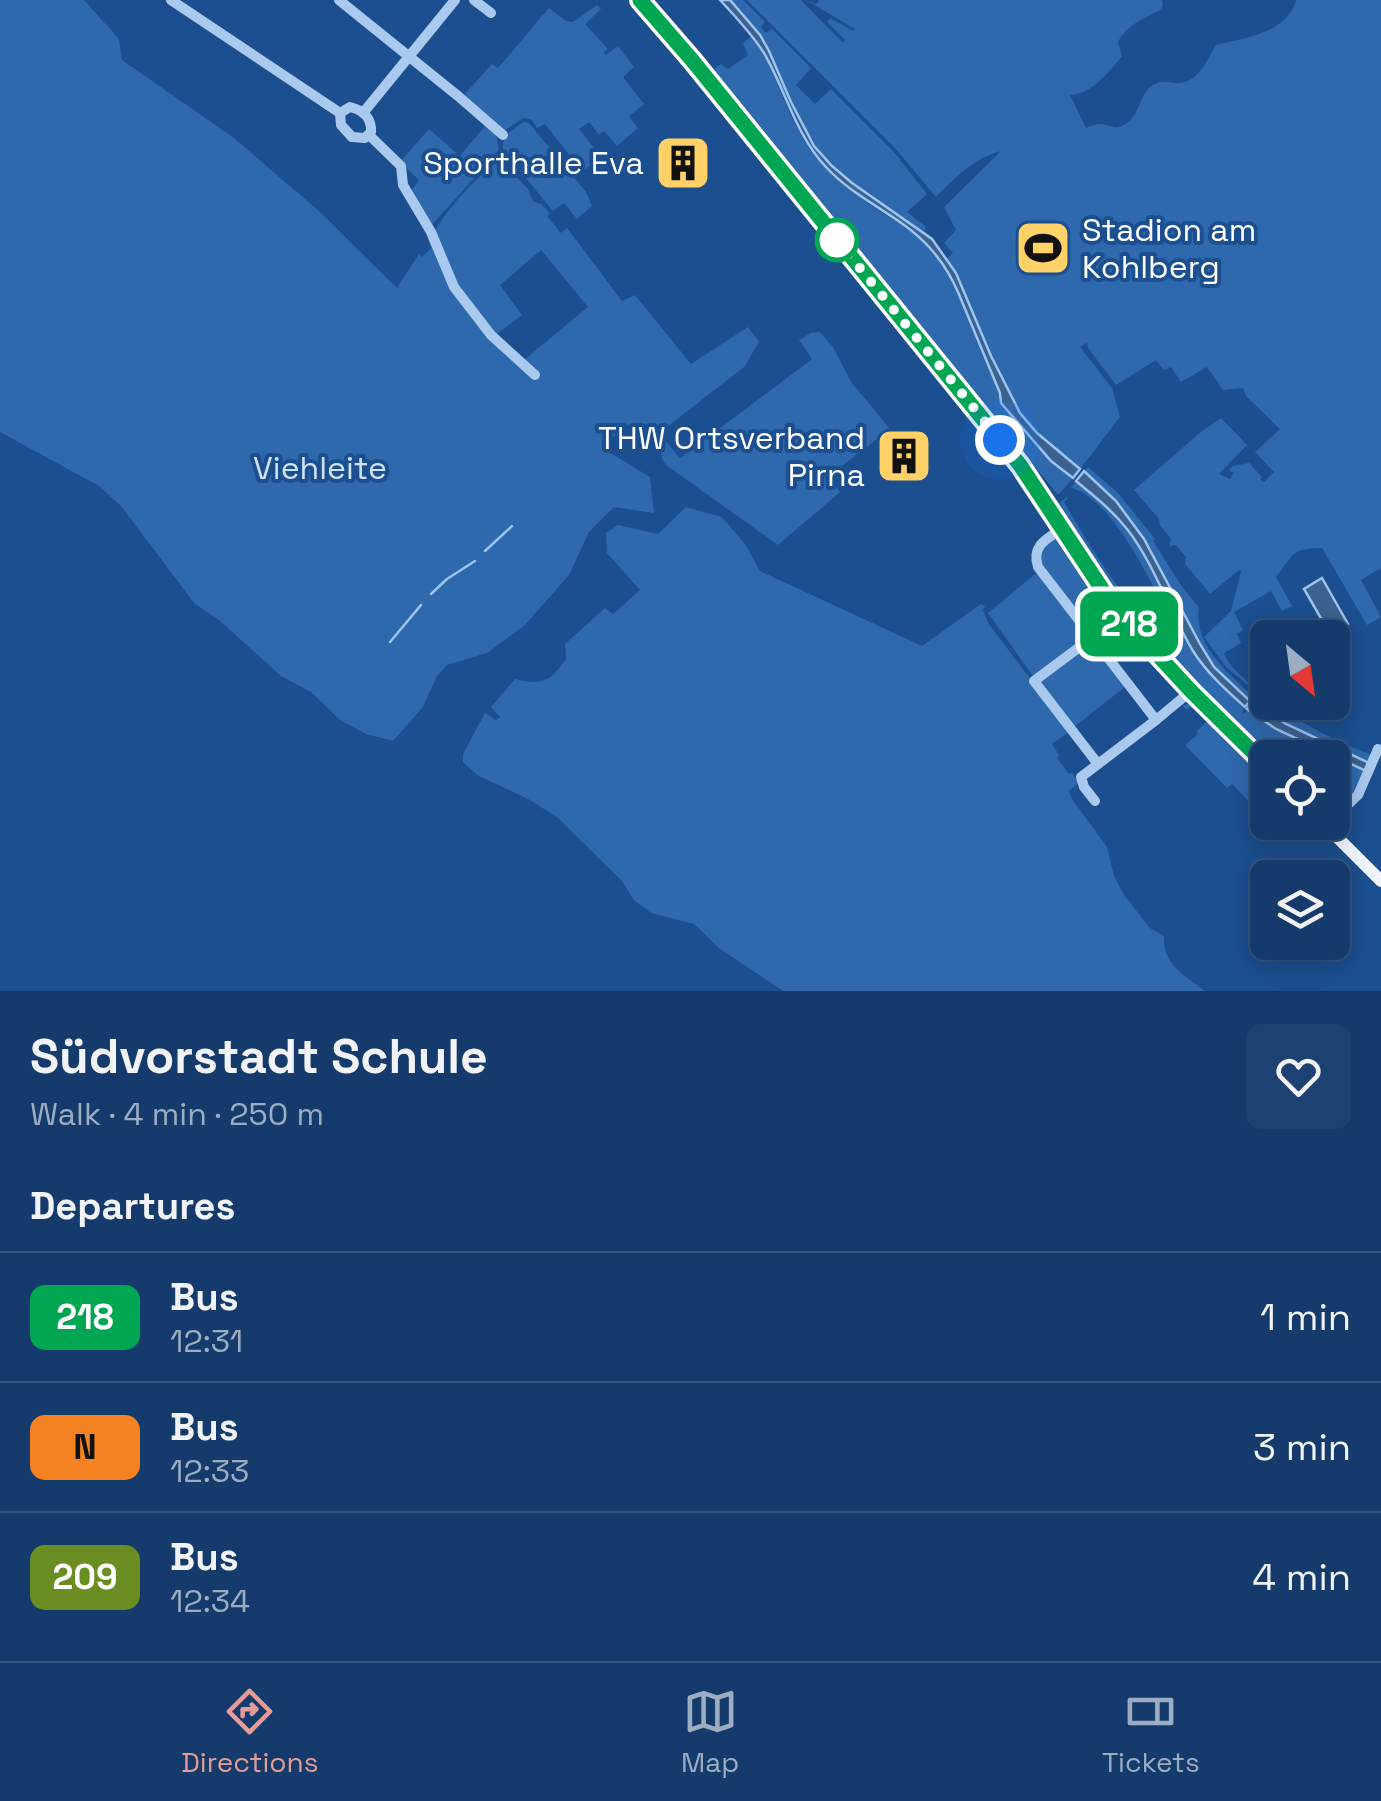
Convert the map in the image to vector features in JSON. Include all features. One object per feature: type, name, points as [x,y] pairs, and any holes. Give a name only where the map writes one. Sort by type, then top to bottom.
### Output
[{"type":"main road","points":[[640,0],[1020,465],[1116,610],[1250,749]]},
{"type":"main road","points":[[1344,840],[1381,880]]},
{"type":"street","points":[[171,0],[340,113]]},
{"type":"street","points":[[340,0],[503,136]]},
{"type":"street","points":[[364,112],[455,0]]},
{"type":"street","points":[[474,0],[491,13]]},
{"type":"street","points":[[340,113],[350,108],[364,112],[370,124],[368,136]]},
{"type":"street","points":[[340,113],[340,125],[347,134],[361,139],[368,136]]},
{"type":"street","points":[[368,136],[401,166],[403,185],[431,232],[454,287],[491,335],[535,375]]},
{"type":"street","points":[[1062,529],[1040,544],[1035,554],[1038,567],[1156,720]]},
{"type":"street","points":[[1093,637],[1034,681],[1098,764]]},
{"type":"street","points":[[1096,802],[1081,777],[1191,691]]},
{"type":"street","points":[[1350,802],[1366,780],[1376,753]]},
{"type":"green space","name":"Viehleite","points":[[0,0],[84,0],[119,39],[122,60],[234,138],[320,212],[397,288],[419,254],[422,257],[431,248],[430,236],[449,282],[465,308],[536,378],[523,361],[588,307],[541,250],[500,285],[522,315],[494,336],[456,285],[434,234],[462,195],[498,161],[528,189],[533,201],[550,213],[547,216],[561,233],[567,228],[622,301],[635,295],[691,364],[748,327],[759,342],[744,367],[649,441],[624,422],[602,448],[650,477],[654,513],[614,507],[589,532],[569,575],[525,625],[487,653],[447,665],[437,676],[423,707],[393,741],[366,734],[340,720],[311,692],[281,676],[219,620],[195,604],[121,506],[99,486],[0,432]]},
{"type":"green space","points":[[730,0],[743,0],[765,22],[761,27],[766,33],[772,29],[811,68],[796,85],[815,104],[831,89],[893,151],[927,194],[907,212],[926,227],[924,233],[852,184],[815,147],[768,49]]},
{"type":"green space","points":[[747,0],[801,0],[843,43],[845,40],[827,22],[830,18],[855,29],[806,0],[816,4],[819,0],[1162,0],[1160,10],[1122,36],[1118,42],[1122,56],[1106,75],[1086,91],[1070,95],[1086,128],[1124,125],[1134,116],[1151,86],[1193,78],[1216,45],[1275,27],[1296,0],[1381,0],[1381,571],[1361,580],[1381,617],[1367,625],[1322,548],[1304,550],[1290,558],[1276,577],[1292,606],[1282,611],[1271,591],[1234,612],[1243,630],[1237,634],[1241,643],[1224,653],[1250,687],[1227,668],[1204,637],[1231,611],[1241,571],[1210,594],[1185,564],[1186,557],[1176,545],[1169,546],[1171,539],[1159,519],[1134,490],[1221,418],[1247,445],[1219,474],[1230,479],[1233,466],[1249,463],[1264,482],[1274,472],[1255,452],[1280,429],[1246,396],[1243,388],[1223,390],[1207,367],[1181,382],[1171,367],[1164,370],[1156,360],[1116,385],[1087,342],[1080,347],[1112,388],[1120,417],[1080,469],[1034,430],[1010,397],[967,297],[946,259],[953,253],[944,243],[956,230],[944,207],[1001,151],[973,164],[936,197],[895,148]]},
{"type":"green space","points":[[597,5],[601,9],[585,24],[608,49],[606,55],[618,46],[634,67],[623,77],[644,104],[629,116],[638,128],[617,146],[604,131],[599,135],[589,122],[579,129],[602,158],[582,171],[545,124],[537,128],[531,119],[523,118],[504,131],[463,96],[492,64],[498,68],[549,8],[573,22]]},
{"type":"green space","points":[[752,36],[795,124],[819,161],[853,192],[919,238],[942,264],[970,318],[1001,403],[1051,461],[1073,478],[1058,495],[944,356],[937,355],[709,73],[721,64],[728,69],[748,55],[743,43]]},
{"type":"green space","points":[[523,122],[529,123],[586,192],[592,206],[577,219],[564,203],[553,211],[520,171],[523,167],[512,154],[506,158],[502,154],[504,137]]},
{"type":"green space","points":[[487,124],[496,133],[499,150],[431,226],[409,194],[419,180],[400,162],[429,129],[460,156]]},
{"type":"green space","points":[[820,332],[833,347],[851,382],[890,429],[829,476],[840,492],[778,545],[666,465],[661,449],[665,440],[680,458],[812,359],[799,340]]},
{"type":"green space","points":[[1088,467],[1118,493],[1155,539],[1174,575],[1199,607],[1201,633],[1207,646],[1250,692],[1250,701],[1214,667],[1144,539],[1116,501],[1084,471]]},
{"type":"green space","points":[[1076,481],[1127,529],[1193,651],[1245,707],[1242,713],[1247,709],[1250,720],[1263,720],[1300,740],[1252,739],[1196,680],[1169,658],[1174,640],[1170,634],[1174,631],[1132,548],[1102,508],[1071,488]]},
{"type":"green space","points":[[1067,497],[1064,502],[1109,574],[1147,624],[1162,640],[1165,638],[1164,651],[1106,583],[1059,503]]},
{"type":"green space","points":[[686,507],[722,517],[747,547],[760,571],[922,646],[981,604],[985,607],[988,623],[1070,731],[1052,744],[1057,758],[1079,783],[1069,791],[1072,799],[1107,847],[1114,876],[1124,895],[1150,928],[1164,936],[1167,954],[1176,968],[1205,991],[783,991],[720,949],[694,924],[651,913],[634,900],[622,881],[558,818],[477,775],[463,762],[463,754],[485,713],[496,720],[500,717],[491,707],[515,679],[539,682],[550,677],[566,659],[565,644],[605,608],[613,614],[640,590],[607,553],[606,533],[618,525],[658,534]]},
{"type":"green space","points":[[1058,535],[1106,610],[1087,624],[1040,565],[1041,548]]},
{"type":"green space","points":[[1039,574],[1089,637],[1033,676],[988,613]]},
{"type":"green space","points":[[1091,641],[1126,686],[1073,728],[1040,687],[1039,679]]},
{"type":"green space","points":[[1193,702],[1250,760],[1250,803],[1232,784],[1227,788],[1185,745],[1207,721],[1195,708],[1186,710],[1183,706]]},
{"type":"green space","points":[[1280,720],[1298,720],[1335,740],[1320,740]]},
{"type":"green space","points":[[1350,746],[1372,755],[1369,763],[1350,754]]},
{"type":"green space","points":[[1350,764],[1366,771],[1355,786],[1359,788],[1350,798]]},
{"type":"shaded area","points":[[720,0],[730,0],[760,35],[814,146],[852,183],[932,239],[956,273],[1020,413],[1037,433],[1080,469],[1073,478],[1051,461],[1001,403],[958,292],[938,257],[905,226],[826,167],[799,126],[764,53]]},
{"type":"shaded area","points":[[1084,471],[1116,501],[1144,539],[1214,667],[1250,701],[1245,707],[1193,651],[1127,529],[1076,481]]},
{"type":"shaded area","points":[[1322,578],[1346,620],[1322,620],[1304,589]]},
{"type":"shaded area","points":[[1263,720],[1280,720],[1320,740],[1300,740]]},
{"type":"shaded area","points":[[1350,754],[1369,763],[1366,771],[1350,764]]},
{"type":"waterway","points":[[485,551],[512,526]]},
{"type":"waterway","points":[[431,594],[475,561]]},
{"type":"waterway","points":[[390,642],[421,605]]},
{"type":"bus line","name":"218","points":[[640,0],[1020,465],[1116,610],[1250,749]]},
{"type":"place","name":"Sporthalle Eva","points":[[683,163]]},
{"type":"place","name":"Stadion am Kohlberg","points":[[1043,248]]},
{"type":"place","name":"THW Ortsverband Pirna","points":[[904,456]]},
{"type":"route","points":[[837,240],[1000,440]]}]
